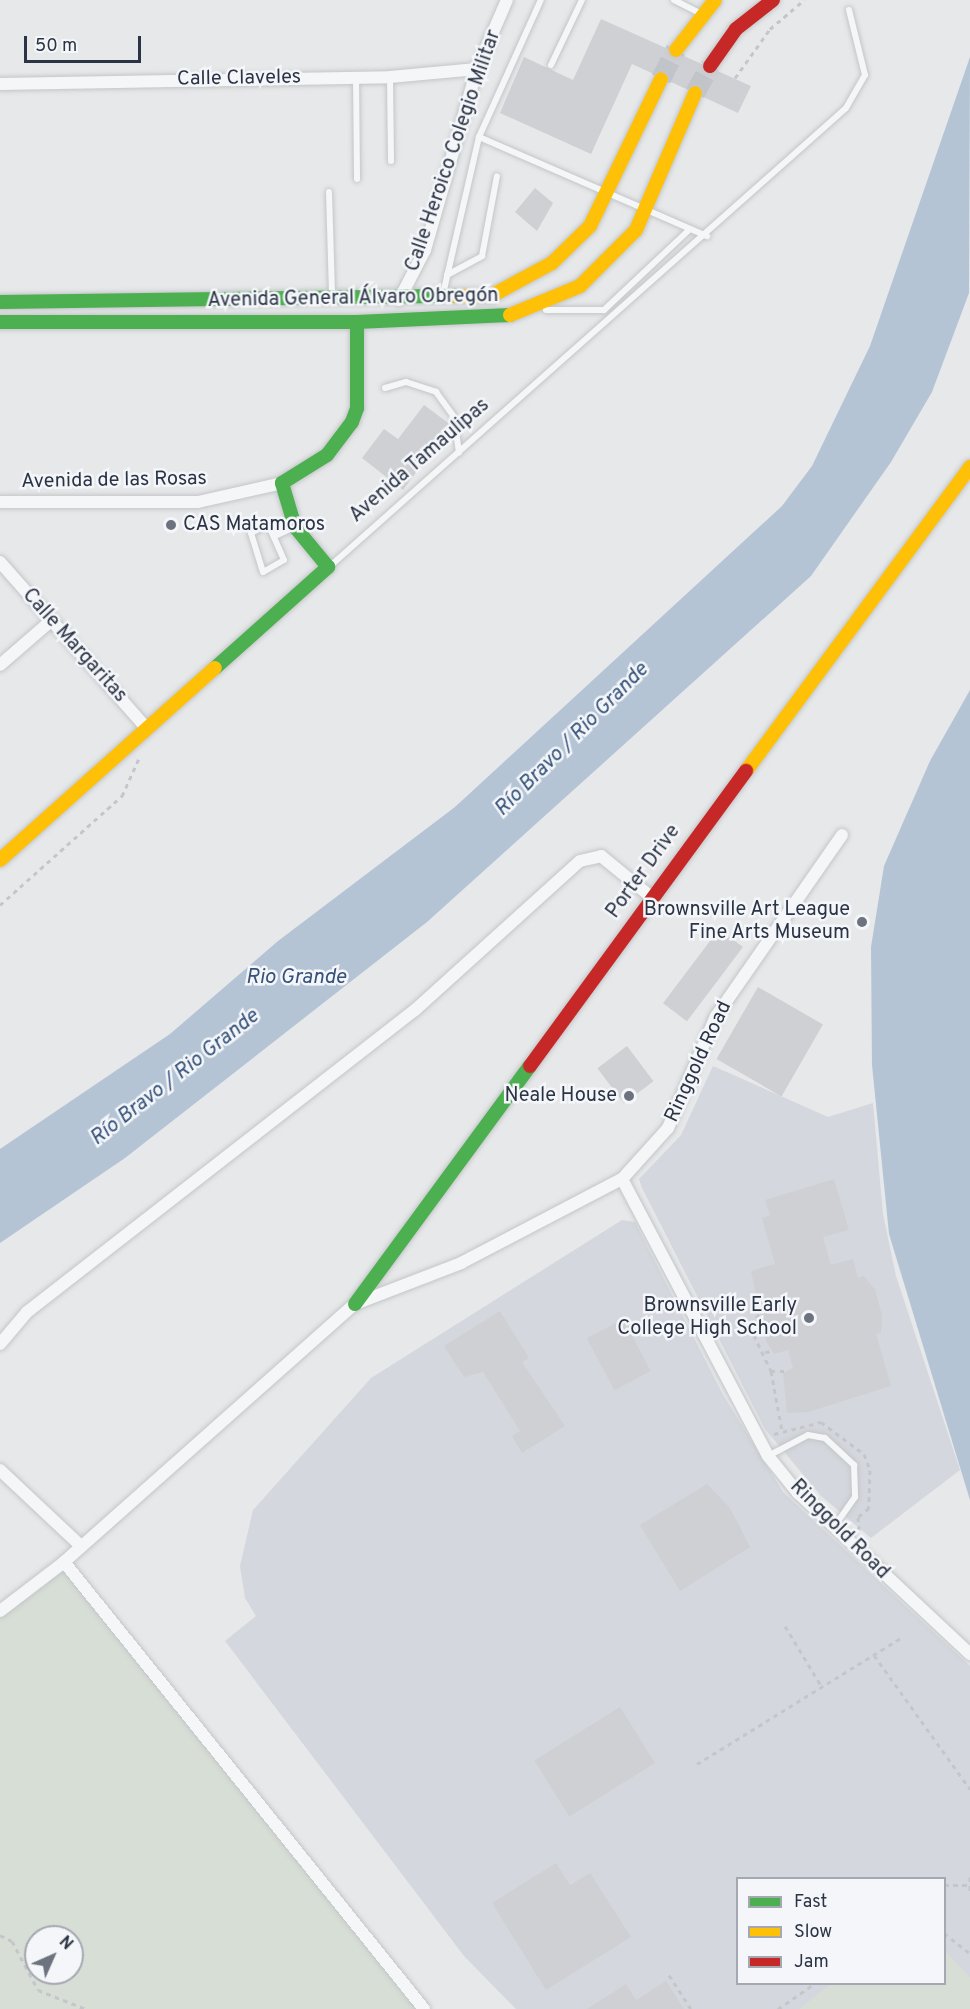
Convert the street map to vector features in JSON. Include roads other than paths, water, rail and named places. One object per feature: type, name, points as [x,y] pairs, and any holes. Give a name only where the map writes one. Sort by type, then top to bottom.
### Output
[{"type":"main road","points":[[676,51],[715,0]]},
{"type":"main road","points":[[710,66],[736,29],[773,0]]},
{"type":"main road","name":"Avenida General Álvaro Obregón","points":[[0,302],[442,300],[491,296],[552,263],[590,226],[611,192],[660,79]]},
{"type":"main road","name":"Avenida General Álvaro Obregón","points":[[0,322],[357,322],[504,317],[536,309],[601,269],[636,230],[695,93]]},
{"type":"main road","points":[[220,301],[221,321]]},
{"type":"main road","name":"Avenida de las Rosas","points":[[282,483],[327,455],[352,422],[357,322]]},
{"type":"main road","name":"Porter Drive","points":[[355,1304],[650,896],[970,467]]},
{"type":"main road","points":[[282,483],[295,527],[328,567]]},
{"type":"main road","name":"Avenida Tamaulipas","points":[[0,860],[328,567]]},
{"type":"street","name":"Calle Heroico Colegio Militar","points":[[399,300],[433,228],[477,69],[507,0]]},
{"type":"street","name":"Calle Claveles","points":[[0,84],[390,76],[477,69]]},
{"type":"street","name":"Avenida de las Rosas","points":[[0,502],[198,502],[282,483]]},
{"type":"street","name":"Calle Margaritas","points":[[0,562],[147,729]]},
{"type":"street","points":[[0,664],[52,620]]},
{"type":"street","name":"Ringgold Road","points":[[842,835],[716,1016],[668,1128],[622,1179],[768,1456],[833,1527],[970,1654]]},
{"type":"street","points":[[0,1344],[27,1312],[415,1010],[580,861],[601,856],[650,896]]},
{"type":"street","points":[[0,1611],[64,1562],[355,1304],[461,1263],[622,1179]]},
{"type":"street","points":[[0,1470],[81,1546]]},
{"type":"street","points":[[64,1562],[424,2009]]},
{"type":"lane","points":[[442,300],[479,137],[541,0]]},
{"type":"lane","points":[[551,65],[582,0]]},
{"type":"lane","points":[[674,0],[703,15]]},
{"type":"lane","name":"Avenida Tamaulipas","points":[[328,567],[793,160],[861,89],[863,60],[849,10]]},
{"type":"lane","points":[[390,76],[391,161]]},
{"type":"lane","points":[[356,77],[357,179]]},
{"type":"lane","points":[[479,137],[611,192],[707,236]]},
{"type":"lane","points":[[447,275],[482,256],[497,176]]},
{"type":"lane","points":[[329,192],[332,301]]},
{"type":"lane","points":[[536,309],[586,314],[604,310],[690,229]]},
{"type":"lane","points":[[385,387],[406,382],[436,392],[449,405],[459,453]]},
{"type":"lane","points":[[268,524],[275,536],[284,560],[263,572],[251,530],[268,524]]},
{"type":"lane","points":[[275,536],[295,527]]},
{"type":"lane","points":[[768,1456],[808,1435],[825,1438],[854,1465],[855,1497],[833,1527]]},
{"type":"water","name":"Rio Grande","points":[[970,57],[969,293],[932,392],[891,462],[811,576],[427,922],[125,1158],[0,1243],[0,1149],[170,1034],[278,941],[455,807],[782,506],[812,466],[870,346]]},
{"type":"water","points":[[970,690],[970,1500],[889,1234],[872,1065],[871,947],[884,866],[930,761]]},
{"type":"tunnel","points":[[661,79],[676,50]]},
{"type":"tunnel","points":[[695,93],[710,66]]},
{"type":"place","name":"CAS Matamoros","points":[[171,525]]},
{"type":"place","name":"Brownsville Art League Fine Arts Museum","points":[[862,922]]},
{"type":"place","name":"Neale House","points":[[629,1096]]},
{"type":"place","name":"Brownsville Early College High School","points":[[809,1318]]},
{"type":"water label","name":"Río Bravo / Rio Grande","points":[[572,740]]},
{"type":"water label","name":"Río Bravo / Rio Grande","points":[[175,1078]]}]
